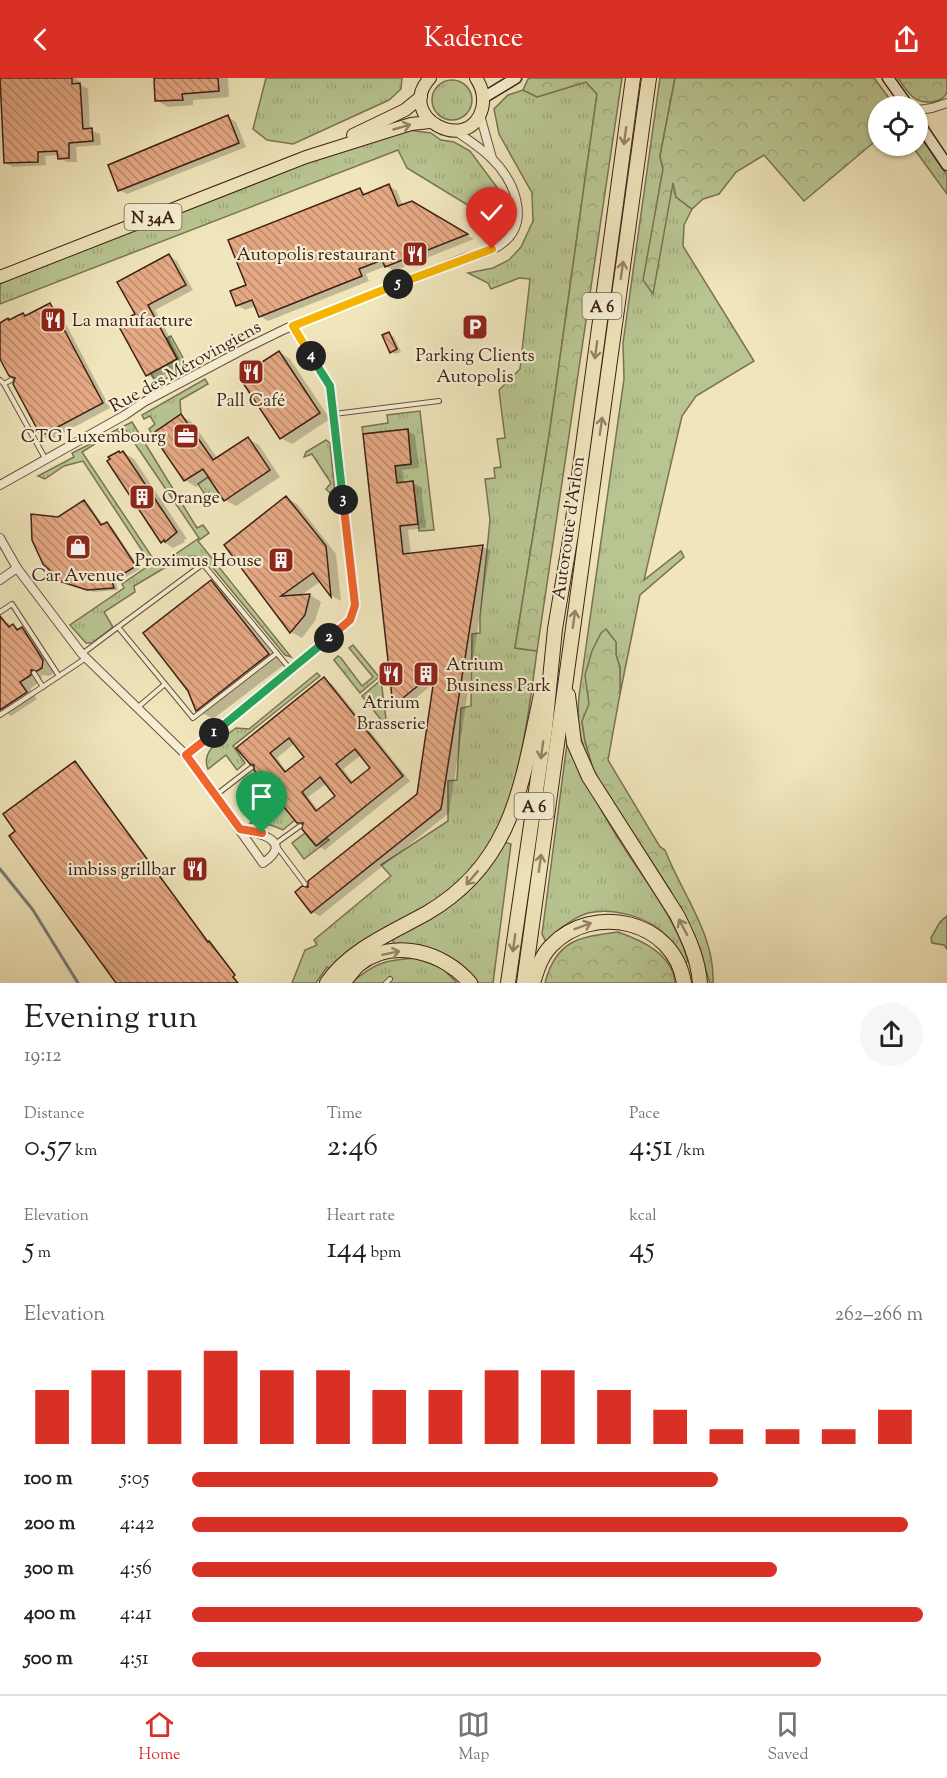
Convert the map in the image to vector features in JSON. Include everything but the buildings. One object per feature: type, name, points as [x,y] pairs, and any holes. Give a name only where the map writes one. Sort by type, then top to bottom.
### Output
[{"type":"highway","name":"Autoroute d'Arlon","points":[[508,983],[545,729],[555,629],[571,534],[633,78]]},
{"type":"highway","name":"Autoroute d'Arlon","points":[[524,983],[649,78]]},
{"type":"highway","name":"A 6","points":[[327,983],[340,966],[368,946],[442,904],[458,892],[487,860],[505,827],[519,791],[555,629]]},
{"type":"highway","name":"A 6","points":[[566,677],[571,727],[580,760],[677,915],[689,938],[699,968],[700,983]]},
{"type":"highway","points":[[533,983],[550,946],[565,934],[586,924],[605,920],[625,923],[645,930],[664,943],[676,960],[684,983]]},
{"type":"highway","points":[[343,983],[358,965],[374,957],[399,950],[419,951],[440,958],[460,971],[470,983]]},
{"type":"main road","points":[[427,79],[421,98],[422,107],[430,122],[445,130],[454,130],[470,126],[480,114],[483,98],[476,78]]},
{"type":"main road","points":[[483,98],[516,78]]},
{"type":"main road","points":[[888,78],[901,96]]},
{"type":"main road","name":"N 34A","points":[[306,157],[405,110],[421,98]]},
{"type":"main road","name":"N 34A","points":[[0,277],[306,157],[411,124],[430,122]]},
{"type":"main road","points":[[928,137],[947,165]]},
{"type":"street","points":[[928,109],[947,103]]},
{"type":"street","name":"Rue des Mérovingiens","points":[[0,485],[144,402],[248,347],[293,326],[464,258],[481,254],[502,243],[513,229],[518,210],[516,198],[493,159],[480,114]]},
{"type":"street","name":"Rue des Mérovingiens","points":[[454,130],[493,159]]},
{"type":"street","points":[[186,755],[350,620],[355,605],[330,386],[293,326]]},
{"type":"street","points":[[0,538],[17,568],[84,656],[186,755],[263,863],[275,852],[275,844],[270,838],[262,833],[240,829]]},
{"type":"street","points":[[0,580],[17,568]]},
{"type":"lane","points":[[0,380],[46,459]]},
{"type":"lane","points":[[4,384],[11,380]]},
{"type":"lane","points":[[333,414],[440,402]]},
{"type":"lane","points":[[28,427],[34,423]]},
{"type":"lane","points":[[0,715],[59,676],[118,627],[203,564],[290,670]]},
{"type":"lane","points":[[0,612],[12,604],[59,676]]},
{"type":"lane","points":[[118,627],[193,718],[277,653]]},
{"type":"lane","points":[[34,673],[43,687]]},
{"type":"lane","points":[[137,708],[165,684]]},
{"type":"lane","points":[[216,796],[251,768]]},
{"type":"lane","points":[[300,826],[275,844],[305,884]]},
{"type":"lane","points":[[386,983],[390,979]]},
{"type":"green space","points":[[266,78],[402,78],[401,89],[389,100],[293,144],[267,140],[253,129]]},
{"type":"green space","points":[[622,78],[537,651],[515,648],[550,429],[597,94],[586,82],[537,97],[523,90],[528,79]]},
{"type":"green space","points":[[660,78],[675,78],[660,156],[663,169],[644,280],[673,180],[676,197],[692,209],[684,225],[683,246],[754,361],[696,396],[682,416],[644,580],[681,551],[684,557],[640,595],[620,694],[620,667],[616,655],[616,642],[582,722],[594,772],[580,736],[579,696],[624,379],[623,343]]},
{"type":"green space","points":[[675,78],[874,78],[888,96],[868,96],[868,147],[804,201],[764,155],[736,172],[719,194],[703,199],[692,209],[676,197],[673,183],[653,294],[643,280],[663,169],[660,156]]},
{"type":"green space","points":[[898,78],[947,78],[947,92],[936,101],[928,102],[928,96],[912,96]]},
{"type":"green space","points":[[452,80],[460,81],[466,86],[471,92],[471,108],[466,114],[460,119],[452,120],[444,119],[438,114],[433,108],[432,100],[433,92],[438,86],[444,81]]},
{"type":"green space","points":[[586,82],[597,94],[550,429],[515,648],[537,651],[525,735],[510,795],[488,847],[472,868],[441,896],[330,969],[327,967],[316,983],[292,983],[305,950],[317,945],[314,940],[391,876],[381,865],[448,821],[448,781],[457,780],[461,708],[471,706],[472,634],[480,633],[490,520],[485,479],[495,478],[494,468],[501,467],[497,439],[505,438],[499,390],[520,369],[530,279],[519,278],[491,289],[488,283],[468,273],[493,268],[509,260],[521,247],[533,221],[532,193],[499,134],[494,109],[508,95],[523,90],[537,97]]},
{"type":"green space","points":[[409,130],[431,133],[441,140],[454,142],[470,151],[499,190],[506,213],[502,226],[407,168],[398,150],[0,304],[0,283],[341,149]]},
{"type":"green space","points":[[928,147],[947,175],[947,194],[919,156],[928,156]]},
{"type":"green space","points":[[171,336],[188,367],[156,384],[151,373],[178,359],[167,338]]},
{"type":"green space","points":[[205,379],[208,384],[180,400],[181,414],[152,434],[149,429],[155,424],[150,416],[144,419],[142,415]]},
{"type":"green space","points":[[420,411],[434,530],[419,531],[413,481],[397,483],[395,466],[411,464],[408,429],[363,434],[362,427],[388,423],[387,415]]},
{"type":"green space","points":[[132,422],[197,528],[203,525],[209,533],[198,541],[291,657],[285,655],[208,562],[201,557],[183,557],[134,586],[135,592],[104,612],[113,627],[92,643],[86,643],[70,625],[124,588],[122,584],[151,564],[83,461],[64,466],[45,479],[38,476],[74,457],[72,453],[94,442],[95,444],[82,452],[158,566],[199,538],[125,429],[108,437],[106,435]]},
{"type":"green space","points":[[326,440],[330,443],[335,494],[332,495],[326,489],[331,483],[312,454],[304,457],[306,452]]},
{"type":"green space","points":[[208,477],[220,494],[209,501],[198,484]]},
{"type":"green space","points":[[606,629],[616,642],[616,655],[620,667],[620,694],[608,760],[660,847],[665,850],[696,915],[709,948],[713,983],[710,983],[695,936],[670,890],[594,772],[582,721],[589,704],[585,675],[592,651],[601,633]]},
{"type":"green space","points":[[353,645],[379,677],[360,693],[334,660],[338,656],[341,658],[362,686],[373,677],[349,648]]},
{"type":"green space","points":[[317,673],[320,676],[233,746],[245,763],[237,770],[226,755],[208,769],[207,756],[219,740],[236,728],[249,729]]},
{"type":"green space","points":[[381,680],[387,727],[362,696]]},
{"type":"green space","points":[[567,744],[609,824],[669,917],[683,946],[688,961],[685,963],[672,942],[659,929],[630,915],[608,911],[588,913],[576,918],[546,942],[542,934]]},
{"type":"green space","points":[[255,775],[272,794],[263,802],[247,781]]},
{"type":"green space","points":[[279,800],[295,820],[283,830],[271,825],[250,823]]},
{"type":"green space","points":[[305,833],[316,846],[327,838],[329,840],[304,859],[292,843]]},
{"type":"green space","points":[[504,842],[511,844],[493,983],[479,983],[451,958],[432,950],[395,945],[392,939]]},
{"type":"green space","points":[[947,916],[947,949],[944,945],[932,943],[931,938],[940,922]]},
{"type":"green space","points":[[618,932],[646,944],[662,956],[673,973],[675,983],[545,983],[556,958],[571,943],[592,936]]},
{"type":"green space","points":[[416,958],[442,968],[457,983],[351,983],[380,964]]},
{"type":"waterway","points":[[0,869],[33,910],[78,983]]},
{"type":"place","name":"Autopolis restaurant","points":[[415,254]]},
{"type":"place","name":"La manufacture","points":[[53,320]]},
{"type":"place","name":"Parking Clients Autopolis","points":[[475,327]]},
{"type":"place","name":"Pall Café","points":[[251,372]]},
{"type":"place","name":"CTG Luxembourg","points":[[186,436]]},
{"type":"place","name":"Orange","points":[[142,497]]},
{"type":"place","name":"Car Avenue","points":[[78,547]]},
{"type":"place","name":"Proximus House","points":[[281,560]]},
{"type":"place","name":"Atrium Brasserie","points":[[391,674]]},
{"type":"place","name":"Atrium Business Park","points":[[426,674]]},
{"type":"place","name":"imbiss grillbar","points":[[195,869]]},
{"type":"route","points":[[262,833],[240,829],[186,755],[350,620],[354,612],[330,386],[293,326],[492,249]]}]
